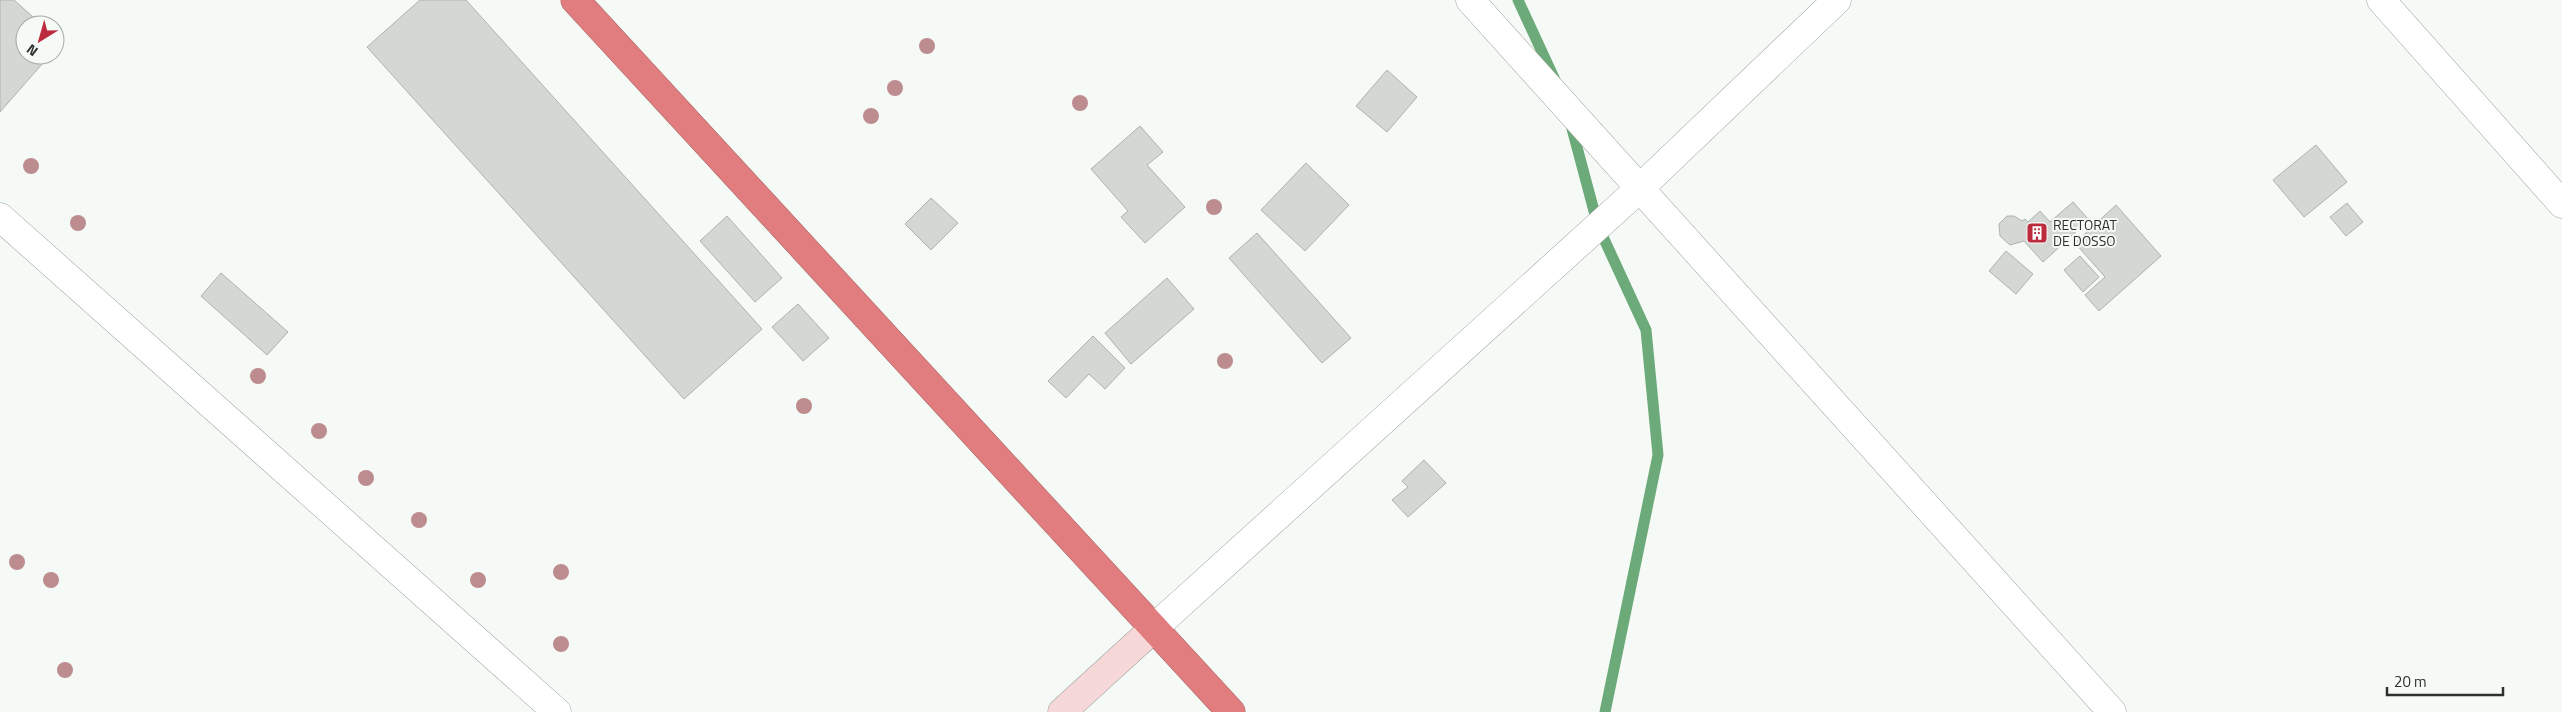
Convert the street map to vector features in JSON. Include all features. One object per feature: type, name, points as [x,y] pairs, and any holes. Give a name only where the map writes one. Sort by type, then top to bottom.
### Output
[{"type":"highway","points":[[575,0],[1231,712]]},
{"type":"main road","points":[[1062,712],[1154,628]]},
{"type":"street","points":[[1470,0],[2112,712]]},
{"type":"street","points":[[1154,628],[1640,188],[1837,0]]},
{"type":"street","points":[[2381,0],[2562,204]]},
{"type":"street","points":[[0,217],[557,712]]},
{"type":"building","points":[[0,0],[14,0],[31,15],[15,15],[15,65],[41,65],[0,112]]},
{"type":"building","points":[[420,0],[466,0],[762,329],[684,399],[367,47]]},
{"type":"building","points":[[1387,70],[1417,97],[1387,132],[1356,106]]},
{"type":"building","points":[[1140,126],[1163,152],[1147,165],[1185,207],[1145,243],[1121,217],[1128,211],[1091,169]]},
{"type":"building","points":[[2316,145],[2347,182],[2304,217],[2273,180]]},
{"type":"building","points":[[1306,163],[1349,205],[1305,251],[1261,210]]},
{"type":"building","points":[[931,198],[958,223],[931,250],[905,224]]},
{"type":"building","name":"RECTORAT DE DOSSO","points":[[2073,202],[2089,220],[2043,262],[2024,241],[2010,245],[2000,236],[1999,224],[2007,216],[2014,216],[2022,221],[2025,219],[2028,222],[2040,211],[2050,222]]},
{"type":"building","points":[[2347,203],[2363,222],[2346,236],[2330,217]]},
{"type":"building","points":[[2116,205],[2161,256],[2099,311],[2085,295],[2105,277],[2075,243]]},
{"type":"building","points":[[727,216],[782,278],[755,302],[700,241]]},
{"type":"building","points":[[1257,233],[1351,338],[1322,363],[1229,258]]},
{"type":"building","points":[[2006,251],[2033,274],[2016,294],[1989,271]]},
{"type":"building","points":[[2080,256],[2099,277],[2083,292],[2064,270]]},
{"type":"building","points":[[221,273],[288,332],[267,355],[201,296]]},
{"type":"building","points":[[1167,278],[1194,309],[1131,364],[1105,333]]},
{"type":"building","points":[[798,304],[829,338],[803,361],[772,327]]},
{"type":"building","points":[[1093,336],[1125,368],[1105,389],[1089,374],[1066,398],[1048,381]]},
{"type":"building","points":[[1424,460],[1446,483],[1408,517],[1392,500],[1408,487],[1402,481]]},
{"type":"waterway","points":[[1518,0],[1555,80]]},
{"type":"waterway","points":[[1570,121],[1598,226],[1646,330],[1658,455],[1605,712]]},
{"type":"place","name":"RECTORAT DE DOSSO","points":[[2037,233]]}]
